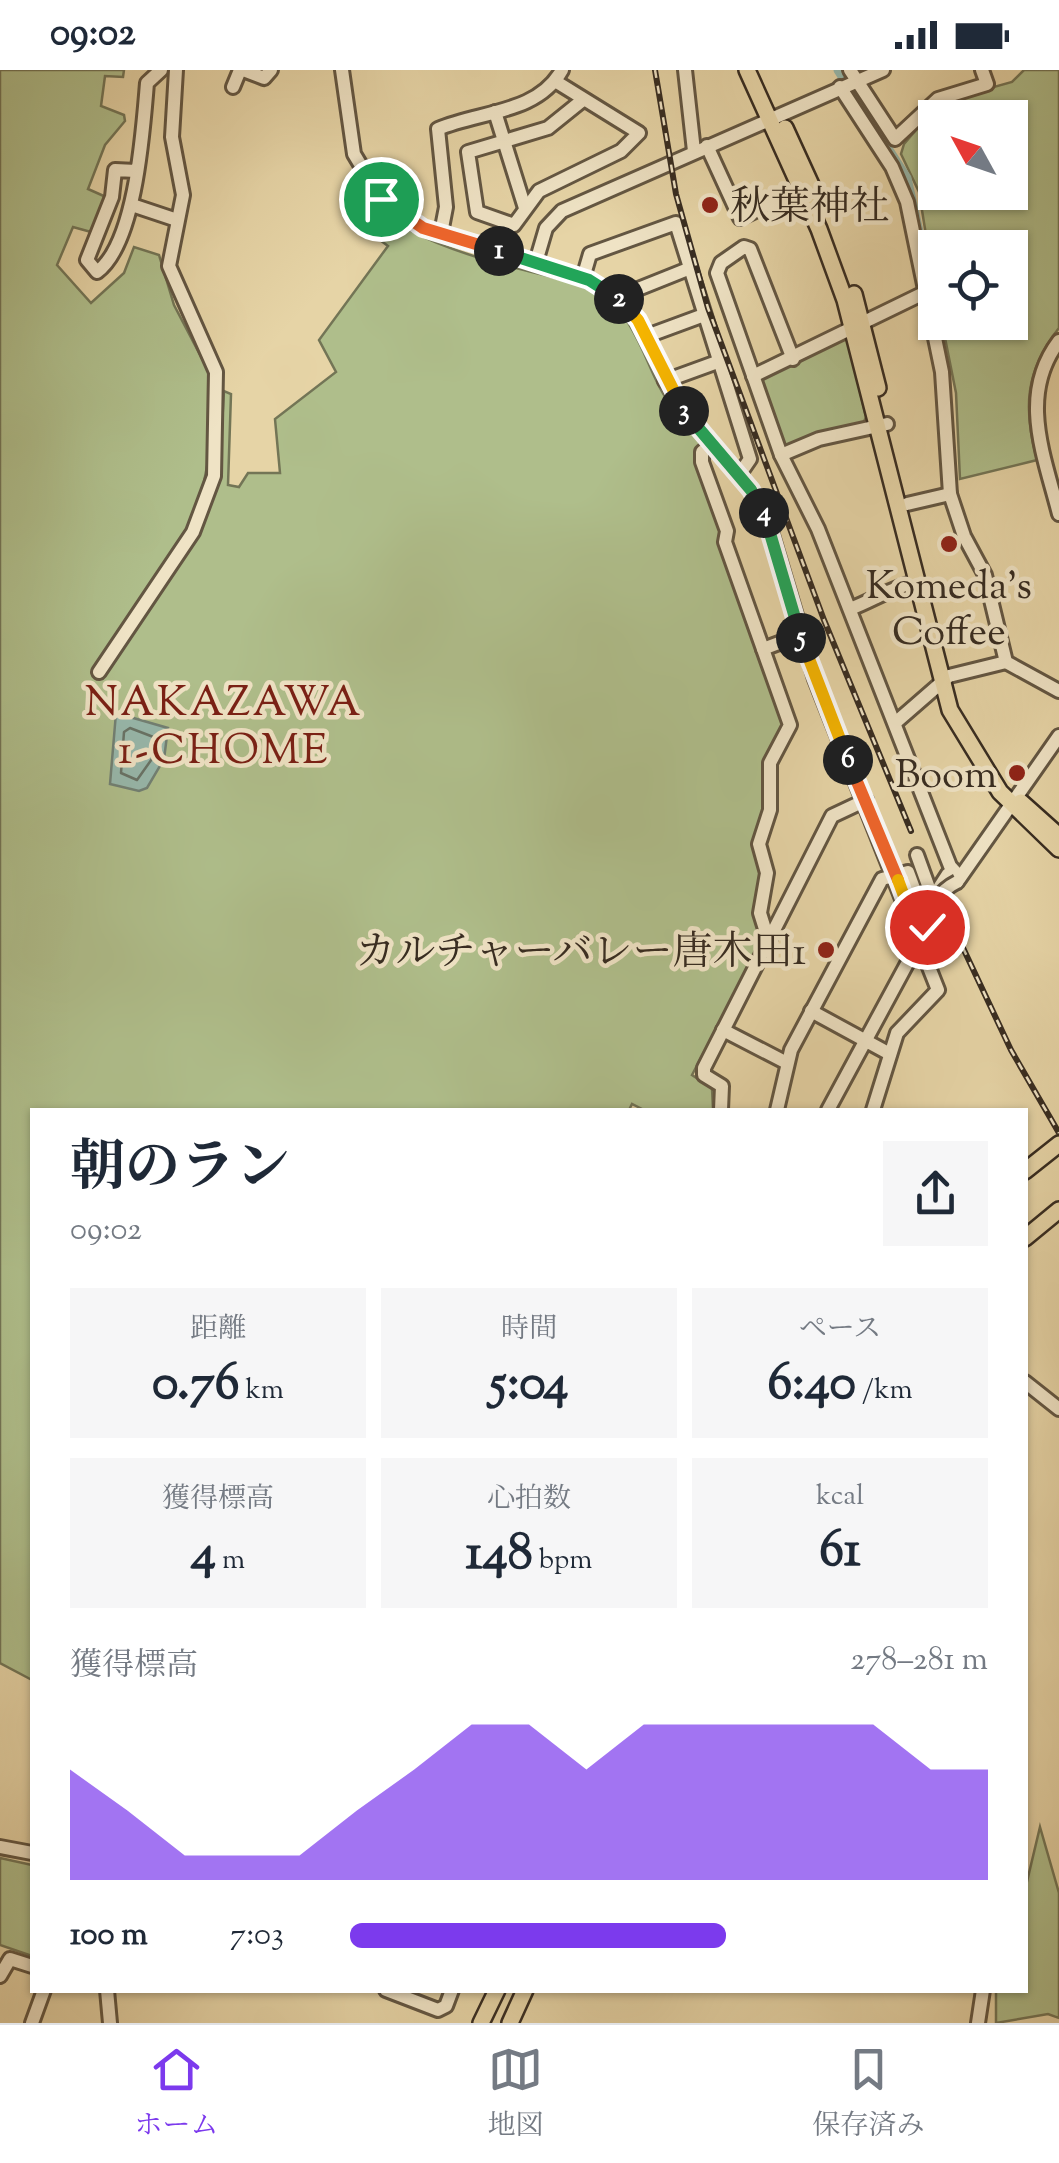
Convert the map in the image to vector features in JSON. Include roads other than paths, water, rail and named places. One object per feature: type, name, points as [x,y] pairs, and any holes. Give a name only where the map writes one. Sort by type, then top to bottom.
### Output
[{"type":"main road","points":[[747,70],[823,212],[857,324],[916,582],[962,735],[1013,802],[1059,849]]},
{"type":"main road","points":[[758,70],[857,324]]},
{"type":"main road","points":[[882,425],[907,504],[945,679]]},
{"type":"main road","points":[[1013,802],[1059,836]]},
{"type":"main road","points":[[1028,1169],[1059,1144]]},
{"type":"main road","points":[[1028,1236],[1059,1210]]},
{"type":"main road","points":[[481,2023],[496,1993]]},
{"type":"main road","points":[[510,2023],[524,1993]]},
{"type":"street","points":[[136,171],[115,170],[112,197],[87,260],[98,272],[108,264],[132,205],[147,83],[161,70]]},
{"type":"street","points":[[99,672],[192,532],[214,476],[216,372],[169,266],[183,195],[172,137],[176,70]]},
{"type":"street","points":[[233,87],[242,70],[264,78],[272,70]]},
{"type":"street","points":[[342,70],[350,139],[368,183],[404,218],[583,278],[618,298],[647,336],[665,381],[764,513],[800,636],[895,874]]},
{"type":"street","points":[[685,70],[701,148],[740,218],[802,190]]},
{"type":"street","points":[[536,262],[556,215],[849,81],[883,70]]},
{"type":"street","points":[[849,81],[895,139],[938,100],[987,84],[982,70]]},
{"type":"street","points":[[441,233],[446,207],[438,130],[531,100],[558,75],[584,99],[639,133],[620,151],[547,185],[514,225],[477,212],[468,152],[548,128],[584,99]]},
{"type":"street","points":[[849,81],[900,184],[918,259]]},
{"type":"street","points":[[495,112],[525,208]]},
{"type":"street","points":[[132,205],[177,220]]},
{"type":"street","points":[[583,278],[590,254],[676,223],[750,460],[739,475]]},
{"type":"street","points":[[793,359],[750,249],[744,247],[720,263],[717,273],[781,455],[818,528],[955,878]]},
{"type":"street","points":[[618,298],[688,269]]},
{"type":"street","points":[[753,376],[918,296]]},
{"type":"street","points":[[647,336],[704,316]]},
{"type":"street","points":[[935,340],[944,389],[950,494],[964,536],[985,575],[1006,662]]},
{"type":"street","points":[[1059,340],[1039,377],[1035,403],[1059,514]]},
{"type":"street","points":[[665,381],[720,361]]},
{"type":"street","points":[[781,455],[819,439],[882,425]]},
{"type":"street","points":[[712,444],[702,452],[702,462],[790,726],[770,762],[770,810],[758,844],[767,874],[760,913],[769,942]]},
{"type":"street","points":[[907,504],[950,494]]},
{"type":"street","points":[[850,609],[873,600],[887,588],[916,582]]},
{"type":"street","points":[[763,648],[800,636]]},
{"type":"street","points":[[895,723],[945,679],[1006,662],[1059,691]]},
{"type":"street","points":[[829,1108],[923,926],[1058,742]]},
{"type":"street","points":[[721,1108],[722,1086],[704,1075],[704,1068],[832,816],[866,800]]},
{"type":"street","points":[[917,855],[933,898]]},
{"type":"street","points":[[777,1108],[787,1064],[882,880],[908,872],[916,891],[904,898],[923,926],[937,992],[897,1033],[874,1108]]},
{"type":"street","points":[[923,926],[933,898],[955,878]]},
{"type":"street","points":[[812,1010],[890,1054]]},
{"type":"street","points":[[723,1030],[787,1064]]},
{"type":"street","points":[[1028,1384],[1059,1409]]},
{"type":"street","points":[[0,1847],[30,1853]]},
{"type":"street","points":[[0,1976],[10,1958],[30,1965]]},
{"type":"street","points":[[32,2023],[43,1993]]},
{"type":"street","points":[[107,1993],[108,2023]]},
{"type":"street","points":[[396,1993],[438,2010],[446,2006],[451,1993]]},
{"type":"street","points":[[978,2023],[983,1993]]},
{"type":"water","points":[[116,713],[168,728],[164,759],[147,788],[139,791],[110,784]]},
{"type":"waterway","points":[[838,70],[907,178],[919,230]]},
{"type":"railway","points":[[655,70],[676,194],[708,308],[824,620],[911,831]]},
{"type":"railway","points":[[956,933],[1011,1050],[1059,1133]]},
{"type":"place","name":"秋葉神社","points":[[710,205]]},
{"type":"place","name":"Komeda's Coffee","points":[[949,544]]},
{"type":"place","name":"Boom","points":[[1017,773]]},
{"type":"place","name":"カルチャーバレー唐木田1","points":[[826,950]]},
{"type":"district","name":"NAKAZAWA 1-CHOME","points":[[224,724]]}]
